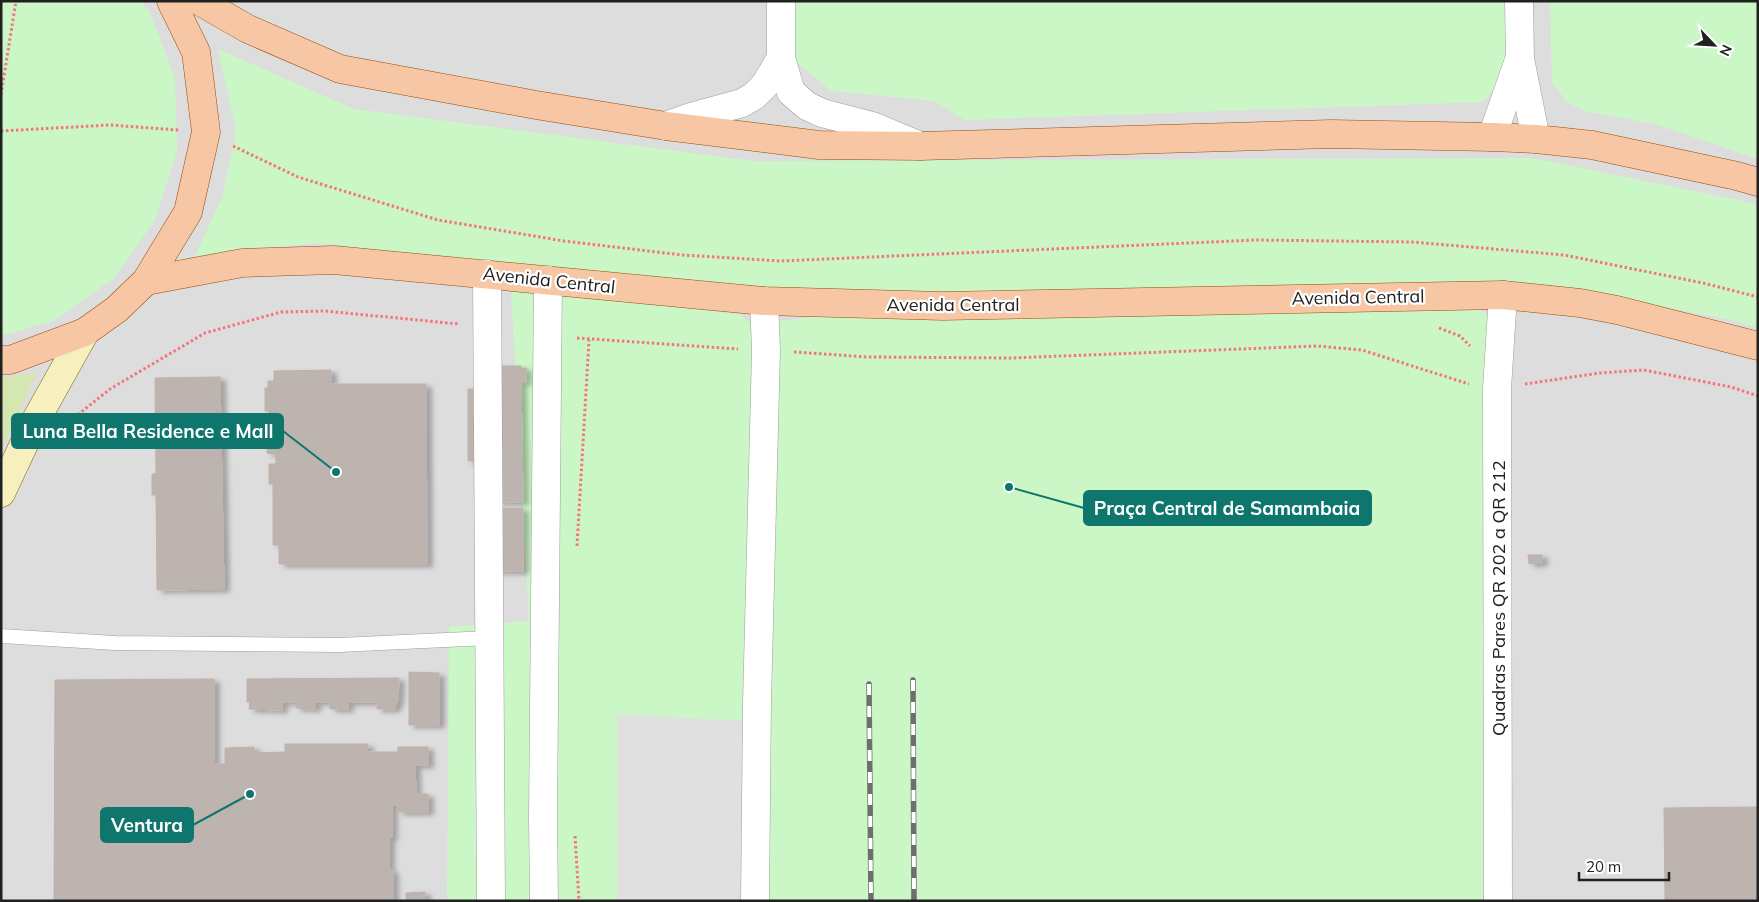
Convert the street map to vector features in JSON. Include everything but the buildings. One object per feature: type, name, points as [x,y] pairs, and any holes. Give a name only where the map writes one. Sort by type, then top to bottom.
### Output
[{"type":"main road","points":[[1,360],[10,360],[85,332],[117,309],[146,281],[188,212],[206,132],[196,52],[171,1]]},
{"type":"main road","points":[[199,1],[248,28],[340,69],[666,126],[819,145],[920,146],[1331,134],[1492,137],[1536,139],[1592,145],[1758,182]]},
{"type":"main road","name":"Avenida Central","points":[[146,281],[242,263],[334,260],[764,301],[943,306],[1503,295],[1580,303],[1617,310],[1758,346]]},
{"type":"main road","points":[[1,493],[32,427],[85,332]]},
{"type":"street","points":[[781,1],[781,58],[792,92],[806,106],[822,113],[872,126],[920,146]]},
{"type":"street","points":[[1519,1],[1520,59],[1536,139]]},
{"type":"street","points":[[666,126],[691,117],[742,104],[765,85],[781,58]]},
{"type":"street","points":[[1492,137],[1520,59]]},
{"type":"street","points":[[487,274],[491,901]]},
{"type":"street","points":[[544,901],[543,797],[548,280]]},
{"type":"street","name":"Quadras Pares QR 202 a QR 212","points":[[1498,901],[1498,388],[1503,295]]},
{"type":"street","points":[[756,901],[757,703],[766,350],[764,301]]},
{"type":"lane","points":[[1,636],[115,643],[339,645],[489,638]]},
{"type":"path","points":[[1,95],[16,1]]},
{"type":"path","points":[[1,131],[110,125],[206,132],[298,178],[438,220],[564,242],[682,255],[781,261],[1256,240],[1412,242],[1564,255],[1703,283],[1758,297]]},
{"type":"path","points":[[64,426],[110,389],[205,333],[281,312],[325,311],[488,327]]},
{"type":"path","points":[[548,335],[589,340],[868,357],[1011,358],[1317,346],[1362,350],[1460,383],[1498,388],[1600,373],[1644,370],[1731,387],[1758,396]]},
{"type":"shaded area","points":[[1,1],[1758,1],[1758,901],[1,901]]},
{"type":"shaded area","points":[[617,714],[761,722],[758,901],[617,901]]},
{"type":"green space","points":[[1,1],[141,1],[149,11],[175,78],[177,151],[155,220],[113,279],[53,321],[1,336]]},
{"type":"green space","points":[[772,1],[1510,1],[1510,44],[1503,80],[1483,102],[965,120],[934,101],[831,91],[773,42]]},
{"type":"green space","points":[[1550,1],[1758,1],[1758,159],[1655,124],[1588,112],[1567,102],[1552,82]]},
{"type":"green space","points":[[218,49],[354,109],[753,161],[1532,158],[1758,204],[1758,328],[1732,320],[1539,284],[1394,284],[790,295],[604,278],[317,243],[195,256],[222,198],[236,130]]},
{"type":"green space","points":[[511,290],[740,314],[751,324],[805,318],[824,310],[1464,301],[1486,314],[1495,353],[1502,901],[447,901],[449,627],[529,621]]},
{"type":"green space","points":[[37,372],[1,450],[1,378]]},
{"type":"railway","points":[[913,680],[914,901]]},
{"type":"railway","points":[[869,684],[871,901]]},
{"type":"place","name":"Luna Bella Residence e Mall","points":[[336,472]]},
{"type":"place","name":"Praça Central de Samambaia","points":[[1009,487]]},
{"type":"place","name":"Ventura","points":[[250,794]]}]
